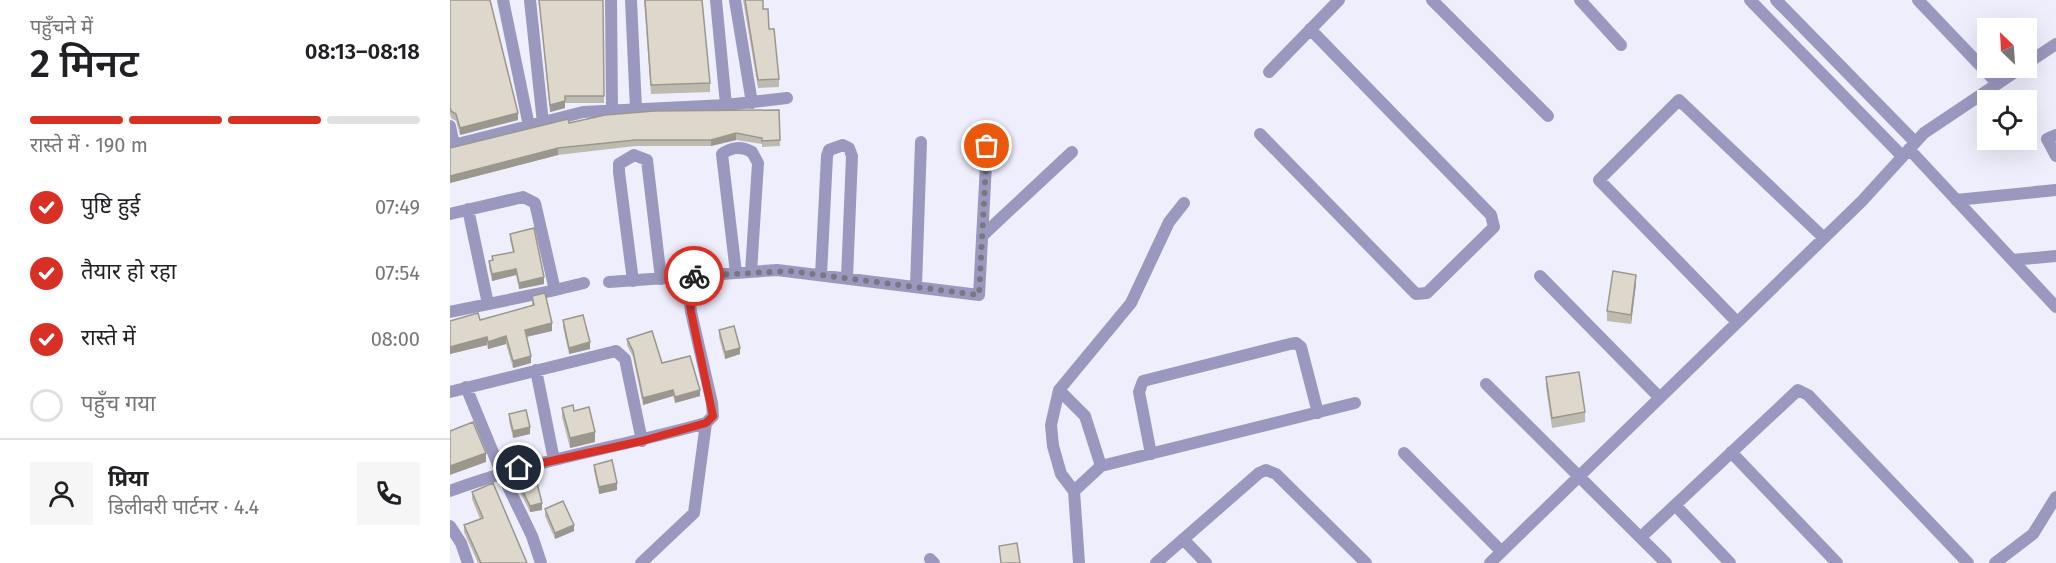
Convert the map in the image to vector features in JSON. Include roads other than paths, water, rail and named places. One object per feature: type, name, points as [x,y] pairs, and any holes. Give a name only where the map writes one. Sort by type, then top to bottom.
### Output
[{"type":"street","points":[[503,0],[529,126]]},
{"type":"street","points":[[530,0],[543,123]]},
{"type":"street","points":[[611,0],[612,110]]},
{"type":"street","points":[[632,0],[636,109]]},
{"type":"street","points":[[716,0],[726,105]]},
{"type":"street","points":[[735,0],[752,103]]},
{"type":"street","points":[[1269,72],[1339,0]]},
{"type":"street","points":[[1432,0],[1548,116]]},
{"type":"street","points":[[1580,0],[1622,45]]},
{"type":"street","points":[[1750,0],[1909,149]]},
{"type":"street","points":[[1776,0],[1909,149],[2056,307]]},
{"type":"street","points":[[1918,0],[1997,83]]},
{"type":"street","points":[[1260,134],[1416,294],[1427,293],[1494,227],[1491,215],[1310,29]]},
{"type":"street","points":[[2037,57],[2056,45]]},
{"type":"street","points":[[1490,563],[1871,192],[1933,125],[2005,78]]},
{"type":"street","points":[[450,126],[452,146],[583,112],[726,105],[787,98]]},
{"type":"street","points":[[1737,322],[1599,180],[1679,100],[1824,238]]},
{"type":"street","points":[[2056,135],[2047,139],[2056,156]]},
{"type":"street","points":[[916,286],[921,142]]},
{"type":"street","points":[[821,275],[827,156],[829,150],[843,145],[849,148],[852,156],[847,279]]},
{"type":"street","points":[[609,282],[777,270],[979,295],[987,146]]},
{"type":"street","points":[[736,273],[722,154],[738,148],[752,152],[758,164],[751,272]]},
{"type":"street","points":[[982,236],[1072,153]]},
{"type":"street","points":[[633,280],[619,165],[634,155],[647,160],[661,279]]},
{"type":"street","points":[[1956,200],[2056,190]]},
{"type":"street","points":[[450,214],[523,197],[535,203],[554,286],[551,291]]},
{"type":"street","points":[[1079,563],[1074,491],[1060,474],[1053,446],[1051,424],[1059,390],[1131,303],[1169,222],[1184,203]]},
{"type":"street","points":[[468,209],[488,304]]},
{"type":"street","points":[[2012,260],[2056,256]]},
{"type":"street","points":[[1539,276],[1659,397]]},
{"type":"street","points":[[450,491],[501,472],[642,441],[706,423],[713,416],[712,404],[691,312],[687,277]]},
{"type":"street","points":[[450,312],[584,283]]},
{"type":"street","points":[[1151,454],[1139,392],[1143,381],[1290,344],[1296,343],[1301,347],[1318,413]]},
{"type":"street","points":[[450,392],[616,351],[625,359],[642,441]]},
{"type":"street","points":[[536,370],[554,460]]},
{"type":"street","points":[[1486,384],[1666,563]]},
{"type":"street","points":[[466,387],[501,472],[532,536],[541,563]]},
{"type":"street","points":[[1059,390],[1085,416],[1101,466]]},
{"type":"street","points":[[1641,537],[1794,392],[1803,391],[1968,563]]},
{"type":"street","points":[[1074,491],[1101,466],[1356,403]]},
{"type":"street","points":[[641,563],[694,513],[706,423]]},
{"type":"street","points":[[1731,452],[1837,563]]},
{"type":"street","points":[[1404,453],[1501,551]]},
{"type":"street","points":[[1156,563],[1259,473],[1266,470],[1276,474],[1366,563]]},
{"type":"street","points":[[1995,563],[2033,534],[2056,497]]},
{"type":"street","points":[[1675,505],[1730,563]]},
{"type":"street","points":[[450,526],[461,543],[468,563]]},
{"type":"street","points":[[1183,540],[1206,563]]}]
